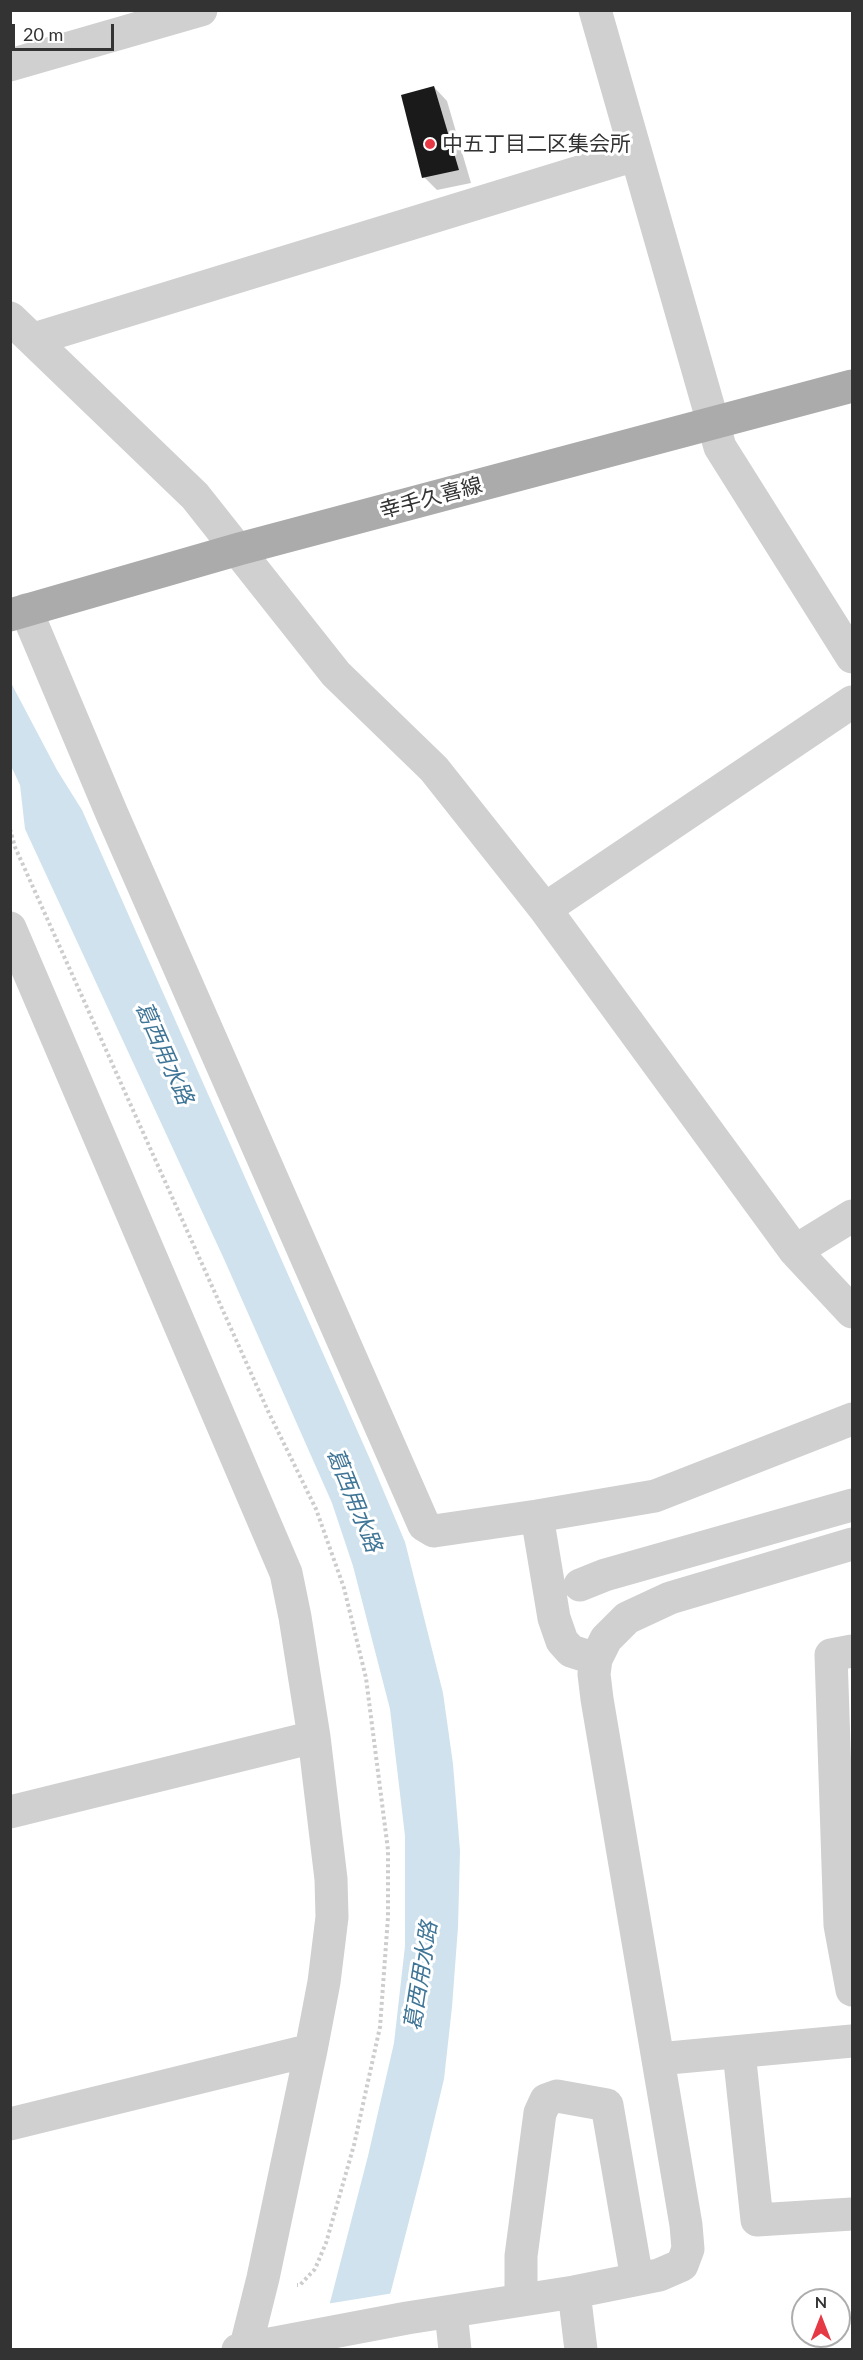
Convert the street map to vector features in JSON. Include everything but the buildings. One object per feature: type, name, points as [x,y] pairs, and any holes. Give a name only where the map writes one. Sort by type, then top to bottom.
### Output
[{"type":"main road","name":"幸手久喜線","points":[[18,613],[239,549],[852,386]]},
{"type":"street","points":[[10,65],[137,19],[201,10]]},
{"type":"street","points":[[595,10],[720,447],[852,657]]},
{"type":"street","points":[[22,328],[635,155]]},
{"type":"street","points":[[22,328],[195,496],[336,674],[434,769],[545,909],[795,1251],[852,1312]]},
{"type":"street","points":[[18,613],[121,835],[424,1525],[434,1531],[655,1496],[852,1419]]},
{"type":"street","points":[[545,909],[852,702]]},
{"type":"street","points":[[10,928],[286,1573],[295,1617],[314,1737],[331,1879],[332,1917],[324,1982],[311,2050],[263,2278],[243,2349],[407,2318],[574,2292],[659,2275],[682,2265],[688,2249],[686,2225],[597,1699],[594,1674],[596,1659],[606,1639],[627,1618],[670,1598],[852,1544]]},
{"type":"street","points":[[795,1251],[852,1216]]},
{"type":"street","points":[[580,1585],[605,1575],[852,1505]]},
{"type":"street","points":[[537,1516],[554,1618],[562,1641],[571,1651],[596,1659]]},
{"type":"street","points":[[852,1651],[831,1655],[840,1925],[852,1990]]},
{"type":"street","points":[[10,1812],[314,1737]]},
{"type":"street","points":[[658,2059],[852,2041]]},
{"type":"street","points":[[10,2124],[311,2050]]},
{"type":"street","points":[[739,2052],[757,2220],[852,2214]]},
{"type":"street","points":[[521,2300],[521,2256],[540,2113],[546,2100],[557,2096],[607,2105],[637,2279]]},
{"type":"street","points":[[574,2292],[581,2349]]},
{"type":"street","points":[[451,2312],[455,2349]]},
{"type":"water","name":"葛西用水路","points":[[10,681],[57,770],[82,810],[373,1466],[405,1542],[443,1693],[453,1764],[460,1851],[458,1927],[452,2007],[444,2079],[376,2349],[318,2349],[368,2156],[394,2043],[405,1946],[405,1836],[390,1709],[353,1566],[332,1503],[224,1259],[25,829],[20,785],[11,766]]},
{"type":"pier","points":[[394,2293],[379,2350],[315,2350],[326,2304]]},
{"type":"place","name":"中五丁目二区集会所","points":[[430,144]]}]
